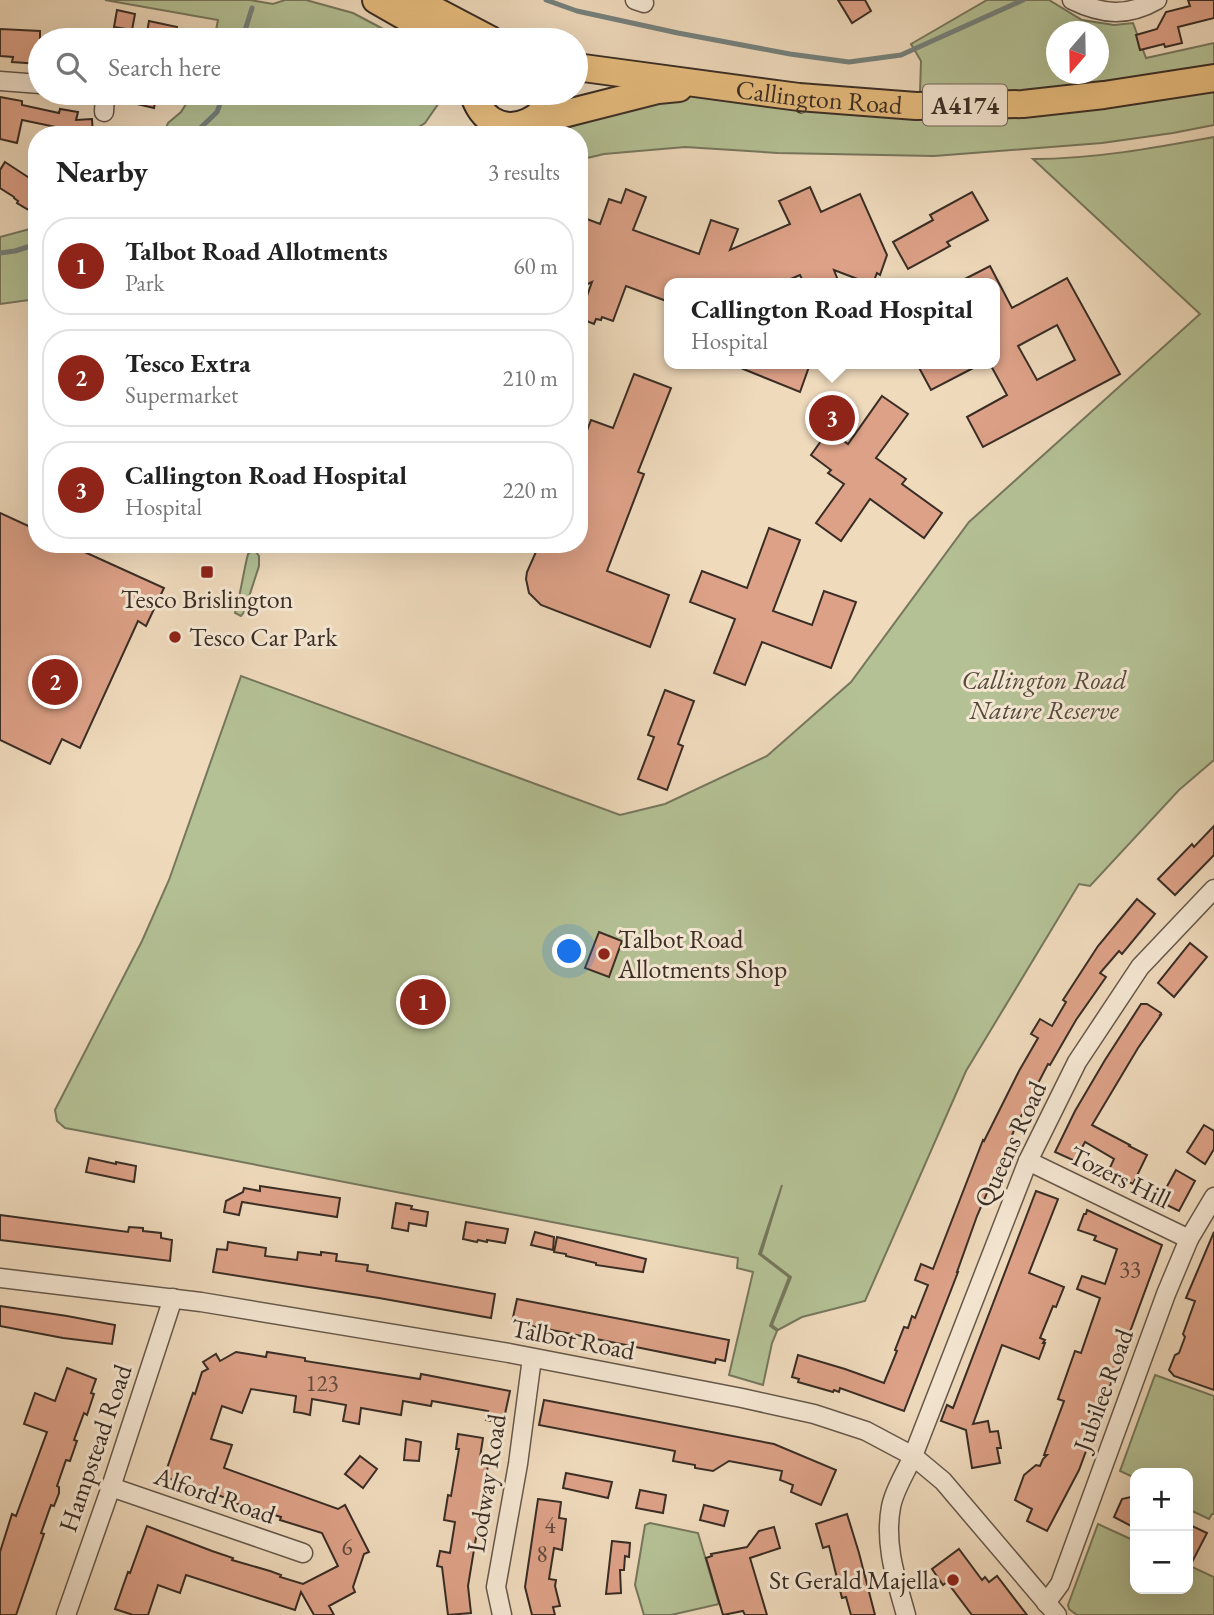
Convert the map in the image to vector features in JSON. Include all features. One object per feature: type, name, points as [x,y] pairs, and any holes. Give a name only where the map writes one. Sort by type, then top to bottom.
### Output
[{"type":"main road","points":[[376,0],[421,28]]},
{"type":"main road","points":[[410,0],[468,28]]},
{"type":"main road","name":"Callington Road","points":[[588,68],[799,97],[916,106],[1023,104],[1104,96],[1214,78]]},
{"type":"main road","name":"Callington Road","points":[[524,124],[658,90],[716,84]]},
{"type":"main road","name":"A4174","points":[[478,105],[480,110],[497,123],[524,124]]},
{"type":"main road","points":[[524,124],[534,119],[546,105]]},
{"type":"street","points":[[1072,0],[1093,9],[1113,12],[1134,11],[1157,0]]},
{"type":"street","points":[[0,81],[28,83]]},
{"type":"street","points":[[104,105],[104,112]]},
{"type":"street","name":"Queens Road","points":[[906,1615],[892,1567],[888,1534],[892,1504],[1028,1161],[1077,1062],[1140,967],[1214,890]]},
{"type":"street","name":"Tozers Hill","points":[[1028,1161],[1189,1239]]},
{"type":"street","name":"Jubilee Road","points":[[1052,1609],[1166,1294],[1189,1239],[1214,1197]]},
{"type":"street","name":"Talbot Road","points":[[0,1278],[173,1298],[469,1346],[814,1414],[866,1431],[912,1456],[943,1481],[1052,1609]]},
{"type":"street","name":"Hampstead Road","points":[[66,1615],[173,1298]]},
{"type":"street","name":"Lodway Road","points":[[502,1615],[495,1587],[512,1496],[532,1359]]},
{"type":"street","name":"Alford Road","points":[[111,1487],[303,1553]]},
{"type":"green space","points":[[105,0],[250,0],[273,4],[285,0],[306,0],[353,13],[381,28],[216,28],[218,20]]},
{"type":"green space","points":[[987,0],[1049,0],[1082,20],[1088,21],[1046,21],[1046,84],[1097,84],[1016,95],[920,92],[921,61],[911,44]]},
{"type":"green space","points":[[1133,23],[1146,58],[1214,43],[1214,68],[1109,82],[1109,24]]},
{"type":"green space","points":[[1214,89],[1214,125],[1102,143],[934,156],[778,153],[685,147],[588,158],[588,126],[573,126],[669,98],[700,95],[735,98]]},
{"type":"green space","points":[[185,105],[437,105],[420,126],[167,126]]},
{"type":"green space","name":"Callington Road Nature Reserve","points":[[1214,137],[1214,760],[1179,790],[1090,886],[1079,884],[966,1071],[865,1301],[802,1317],[778,1330],[772,1325],[791,1277],[761,1254],[782,1185],[759,1254],[789,1277],[770,1326],[777,1331],[763,1385],[729,1375],[753,1272],[737,1268],[738,1258],[65,1128],[57,1121],[55,1110],[142,941],[169,880],[241,676],[620,815],[665,804],[767,756],[851,682],[969,522],[1200,314],[1033,159],[1101,155]]},
{"type":"green space","points":[[28,229],[28,300],[0,304],[0,237]]},
{"type":"green space","points":[[257,553],[259,566],[241,616],[235,613],[248,554]]},
{"type":"green space","points":[[1155,1375],[1214,1396],[1214,1514],[1209,1519],[1193,1511],[1193,1468],[1130,1468],[1130,1476],[1120,1471]]},
{"type":"green space","points":[[650,1523],[698,1533],[719,1604],[671,1615],[644,1615],[635,1585],[645,1525]]},
{"type":"green space","points":[[1098,1524],[1130,1539],[1130,1594],[1193,1594],[1193,1567],[1214,1577],[1214,1615],[1077,1615],[1068,1605]]},
{"type":"building","points":[[838,0],[865,0],[871,11],[852,23]]},
{"type":"building","points":[[1188,0],[1214,0],[1214,18],[1178,27],[1182,43],[1140,50],[1136,35],[1157,29],[1166,12],[1190,6]]},
{"type":"building","points":[[117,10],[135,14],[132,28],[114,27]]},
{"type":"building","points":[[149,21],[177,27],[177,28],[148,28]]},
{"type":"building","points":[[0,29],[28,30],[28,63],[12,62],[13,57],[0,56]]},
{"type":"building","points":[[0,97],[59,113],[60,109],[78,112],[76,120],[92,119],[92,126],[51,126],[22,120],[17,143],[0,139]]},
{"type":"building","points":[[5,162],[28,177],[28,210],[0,188],[0,170]]},
{"type":"building","points":[[810,187],[821,212],[860,194],[887,255],[880,275],[877,273],[875,278],[855,278],[834,270],[837,278],[802,278],[800,275],[793,278],[664,278],[664,300],[626,286],[613,321],[602,317],[601,320],[596,319],[594,324],[588,322],[588,293],[592,282],[588,284],[588,219],[600,224],[609,199],[621,203],[626,189],[646,197],[633,230],[699,254],[711,220],[738,229],[730,250],[790,224],[779,201]]},
{"type":"building","points":[[972,192],[988,220],[947,242],[950,246],[908,269],[893,242],[933,220],[930,215]]},
{"type":"building","points":[[990,266],[996,278],[967,278]]},
{"type":"building","points":[[1067,278],[1120,374],[983,447],[967,417],[1007,395],[993,369],[1000,369],[1000,285],[1012,308]],"holes":[[[1057,325],[1075,360],[1037,380],[1018,346]]]},
{"type":"building","points":[[743,369],[808,369],[800,392]]},
{"type":"building","points":[[920,369],[971,369],[931,390]]},
{"type":"building","points":[[634,374],[671,388],[638,472],[644,474],[607,571],[669,595],[650,647],[541,605],[529,593],[526,579],[535,553],[588,553],[588,428],[591,420],[613,428]]},
{"type":"building","points":[[882,396],[908,414],[876,458],[906,479],[902,484],[942,513],[924,538],[870,499],[841,541],[816,523],[844,484],[828,473],[831,470],[811,455],[829,430],[848,444]]},
{"type":"building","points":[[0,513],[28,526],[28,553],[87,553],[164,588],[146,626],[138,621],[80,748],[62,739],[50,764],[0,740]]},
{"type":"building","points":[[769,528],[800,540],[773,611],[812,625],[824,591],[856,602],[831,668],[762,642],[745,685],[714,673],[735,619],[690,602],[702,571],[747,588]]},
{"type":"building","points":[[665,690],[694,701],[678,744],[683,746],[667,790],[638,779],[654,737],[648,735]]},
{"type":"building","points":[[1214,826],[1214,855],[1175,895],[1158,879]]},
{"type":"building","points":[[1137,899],[1155,914],[1122,954],[1119,951],[1100,973],[1106,977],[1076,1020],[1050,1065],[1048,1064],[1016,1126],[977,1216],[904,1411],[840,1388],[839,1392],[833,1392],[798,1382],[799,1379],[792,1377],[798,1355],[884,1383],[904,1327],[908,1328],[912,1316],[915,1318],[928,1285],[915,1280],[921,1264],[933,1269],[983,1140],[1038,1038],[1031,1034],[1040,1019],[1052,1026],[1066,1002],[1063,1000],[1098,946]]},
{"type":"building","name":"Talbot Road Allotments Shop","points":[[599,932],[622,941],[609,977],[585,968]]},
{"type":"building","points":[[1190,943],[1207,957],[1174,997],[1158,983]]},
{"type":"building","points":[[1141,1004],[1147,1004],[1161,1015],[1092,1125],[1147,1155],[1133,1184],[1108,1172],[1114,1159],[1085,1142],[1075,1161],[1055,1152],[1075,1111]]},
{"type":"building","points":[[1204,1125],[1214,1131],[1214,1149],[1205,1164],[1187,1152]]},
{"type":"building","points":[[89,1158],[136,1166],[134,1182],[86,1172]]},
{"type":"building","points":[[1176,1170],[1195,1181],[1179,1211],[1159,1201]]},
{"type":"building","points":[[260,1186],[340,1198],[337,1217],[242,1202],[239,1215],[224,1212],[226,1201],[243,1192],[244,1188],[260,1191]]},
{"type":"building","points":[[1036,1191],[1058,1199],[1029,1273],[1064,1287],[1040,1338],[1045,1340],[1045,1343],[1039,1359],[1002,1345],[973,1424],[988,1421],[990,1432],[998,1431],[1000,1463],[972,1468],[966,1430],[941,1421],[947,1405],[953,1408]]},
{"type":"building","points":[[396,1203],[428,1212],[426,1226],[409,1223],[408,1231],[392,1228]]},
{"type":"building","points":[[1087,1210],[1162,1245],[1079,1470],[1047,1531],[1027,1521],[1032,1509],[1015,1500],[1024,1475],[1036,1465],[1040,1466],[1047,1455],[1044,1455],[1064,1401],[1058,1399],[1075,1351],[1081,1353],[1100,1298],[1077,1289],[1082,1276],[1105,1284],[1117,1249],[1094,1240],[1096,1236],[1078,1230]]},
{"type":"building","points":[[0,1215],[128,1232],[129,1227],[143,1228],[143,1231],[161,1233],[161,1238],[172,1240],[170,1261],[0,1240]]},
{"type":"building","points":[[466,1222],[508,1229],[505,1243],[463,1239]]},
{"type":"building","points":[[535,1232],[554,1237],[553,1250],[531,1245]]},
{"type":"building","points":[[1214,1232],[1214,1390],[1174,1376],[1169,1370],[1175,1355],[1179,1353],[1195,1301],[1186,1298]]},
{"type":"building","points":[[557,1237],[646,1259],[643,1272],[596,1265],[554,1252]]},
{"type":"building","points":[[228,1242],[266,1248],[265,1256],[297,1260],[298,1252],[337,1254],[336,1261],[368,1265],[367,1271],[495,1294],[491,1318],[213,1272],[217,1249],[227,1250]]},
{"type":"building","points":[[517,1299],[729,1340],[725,1361],[716,1359],[715,1363],[512,1322]]},
{"type":"building","points":[[0,1306],[115,1325],[112,1344],[0,1326]]},
{"type":"building","points":[[236,1352],[266,1357],[267,1352],[305,1358],[305,1361],[420,1379],[421,1374],[510,1391],[503,1423],[486,1420],[488,1411],[432,1401],[431,1406],[403,1401],[401,1415],[361,1408],[359,1424],[343,1421],[346,1405],[312,1399],[310,1415],[294,1412],[296,1396],[251,1389],[242,1413],[222,1406],[211,1439],[232,1445],[224,1468],[338,1509],[345,1505],[369,1552],[364,1554],[353,1587],[355,1592],[329,1606],[334,1615],[314,1615],[301,1592],[295,1610],[186,1575],[180,1593],[158,1585],[148,1615],[133,1615],[115,1609],[147,1526],[233,1558],[232,1560],[303,1584],[338,1566],[322,1533],[195,1487],[192,1496],[173,1490],[177,1481],[164,1477],[193,1393],[195,1394],[202,1372],[208,1369],[203,1362],[216,1354],[220,1361]]},
{"type":"building","points":[[67,1368],[96,1379],[91,1393],[94,1394],[74,1440],[77,1441],[70,1461],[66,1460],[57,1486],[59,1493],[54,1506],[51,1505],[41,1533],[44,1534],[16,1615],[0,1615],[0,1552],[12,1514],[16,1516],[47,1432],[24,1424],[35,1393],[55,1401]]},
{"type":"building","points":[[544,1400],[774,1444],[836,1470],[821,1505],[791,1492],[793,1485],[780,1480],[782,1471],[729,1461],[713,1471],[695,1468],[695,1465],[673,1461],[675,1451],[539,1425]]},
{"type":"building","points":[[458,1434],[483,1438],[479,1464],[488,1465],[468,1586],[471,1613],[448,1615],[442,1567],[437,1566],[440,1551],[450,1553],[455,1522],[444,1520],[459,1449],[456,1449]]},
{"type":"building","points":[[406,1439],[421,1442],[419,1461],[404,1460]]},
{"type":"building","points":[[360,1456],[377,1469],[363,1488],[345,1474]]},
{"type":"building","points":[[566,1473],[612,1482],[608,1498],[563,1488]]},
{"type":"building","points":[[640,1490],[666,1495],[663,1513],[636,1508]]},
{"type":"building","points":[[1130,1497],[1130,1525],[1114,1517],[1122,1499]]},
{"type":"building","points":[[538,1499],[561,1502],[559,1518],[566,1519],[562,1550],[554,1548],[549,1579],[556,1580],[560,1606],[553,1607],[555,1615],[532,1615],[525,1587]]},
{"type":"building","points":[[704,1505],[728,1511],[724,1526],[700,1520]]},
{"type":"building","points":[[847,1514],[875,1615],[851,1615],[846,1597],[842,1598],[829,1546],[823,1548],[816,1524]]},
{"type":"building","points":[[1193,1526],[1207,1533],[1193,1560]]},
{"type":"building","points":[[774,1527],[780,1548],[750,1558],[767,1615],[745,1615],[743,1611],[723,1615],[706,1558],[712,1556],[711,1554],[747,1547],[759,1531]]},
{"type":"building","points":[[612,1541],[630,1543],[629,1557],[625,1556],[624,1570],[620,1570],[621,1593],[606,1594]]},
{"type":"building","name":"St Gerald Majella","points":[[959,1549],[982,1580],[985,1577],[989,1582],[997,1576],[1027,1615],[972,1615],[947,1582],[943,1585],[932,1569]]},
{"type":"waterway","points":[[546,0],[577,11],[678,33],[849,62],[901,55],[1023,0]]},
{"type":"waterway","points":[[246,28],[252,8]]},
{"type":"waterway","points":[[202,126],[217,112],[220,105]]},
{"type":"waterway","points":[[0,253],[28,247]]},
{"type":"place","name":"Callington Road Hospital","points":[[832,418]]},
{"type":"place","name":"Tesco Brislington","points":[[207,572]]},
{"type":"place","name":"Tesco Car Park","points":[[175,637]]},
{"type":"place","name":"Tesco Extra","points":[[55,682]]},
{"type":"place","name":"Talbot Road Allotments Shop","points":[[604,954]]},
{"type":"place","name":"Talbot Road Allotments","points":[[423,1002]]},
{"type":"place","name":"St Gerald Majella","points":[[953,1580]]}]
